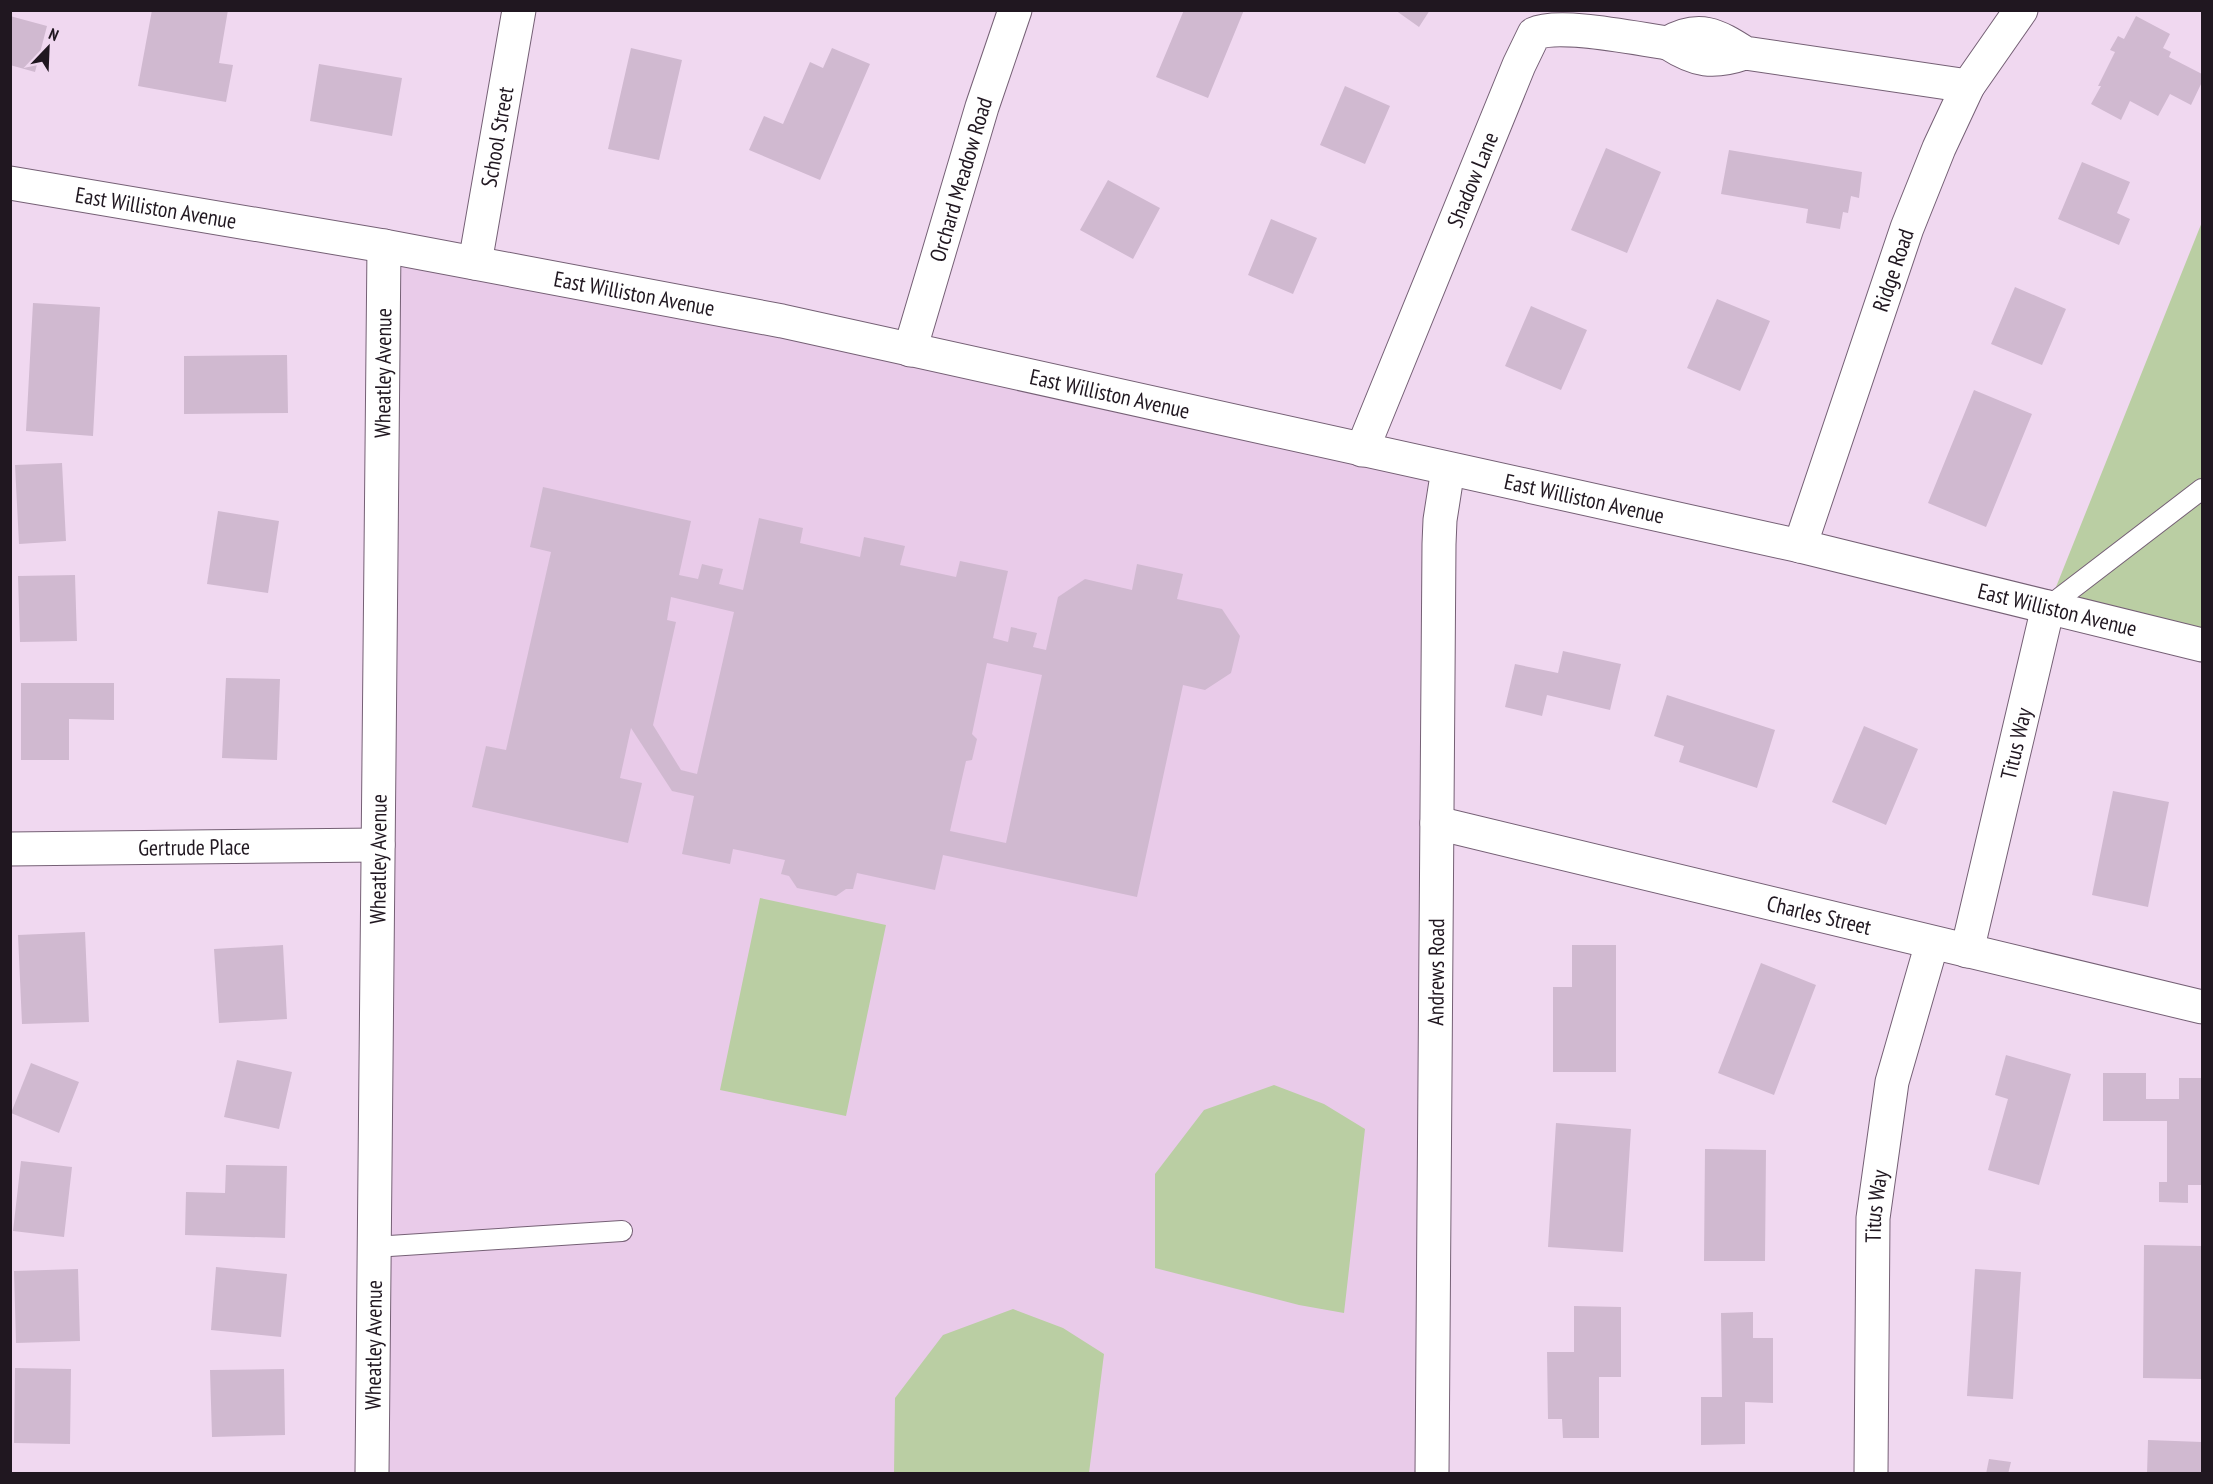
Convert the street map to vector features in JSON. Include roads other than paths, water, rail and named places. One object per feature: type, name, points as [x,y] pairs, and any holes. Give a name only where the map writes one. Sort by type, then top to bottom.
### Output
[{"type":"street","name":"School Street","points":[[475,263],[519,10]]},
{"type":"street","name":"Orchard Meadow Road","points":[[910,350],[982,107],[1015,10]]},
{"type":"street","name":"Ridge Road","points":[[1800,546],[1907,228],[1939,148],[1968,86],[2021,10]]},
{"type":"street","name":"Shadow Lane","points":[[1362,450],[1519,65],[1534,34],[1546,30],[1576,31],[1668,43],[1684,34],[1703,33],[1725,41],[1745,53],[1968,86]]},
{"type":"street","name":"East Williston Avenue","points":[[10,183],[384,246],[771,319],[1800,546],[2202,645]]},
{"type":"street","name":"Wheatley Avenue","points":[[372,1473],[384,246]]},
{"type":"street","name":"Andrews Road","points":[[1432,1473],[1439,544],[1440,520],[1448,469]]},
{"type":"street","name":"Titus Way","points":[[1967,951],[2048,607]]},
{"type":"street","name":"Charles Street","points":[[1437,823],[2202,1007]]},
{"type":"street","name":"Gertrude Place","points":[[10,849],[378,845]]},
{"type":"street","name":"Titus Way","points":[[1871,1473],[1873,1218],[1892,1082],[1932,943]]},
{"type":"lane","points":[[2048,607],[2202,489]]},
{"type":"lane","points":[[374,1247],[622,1231]]}]
